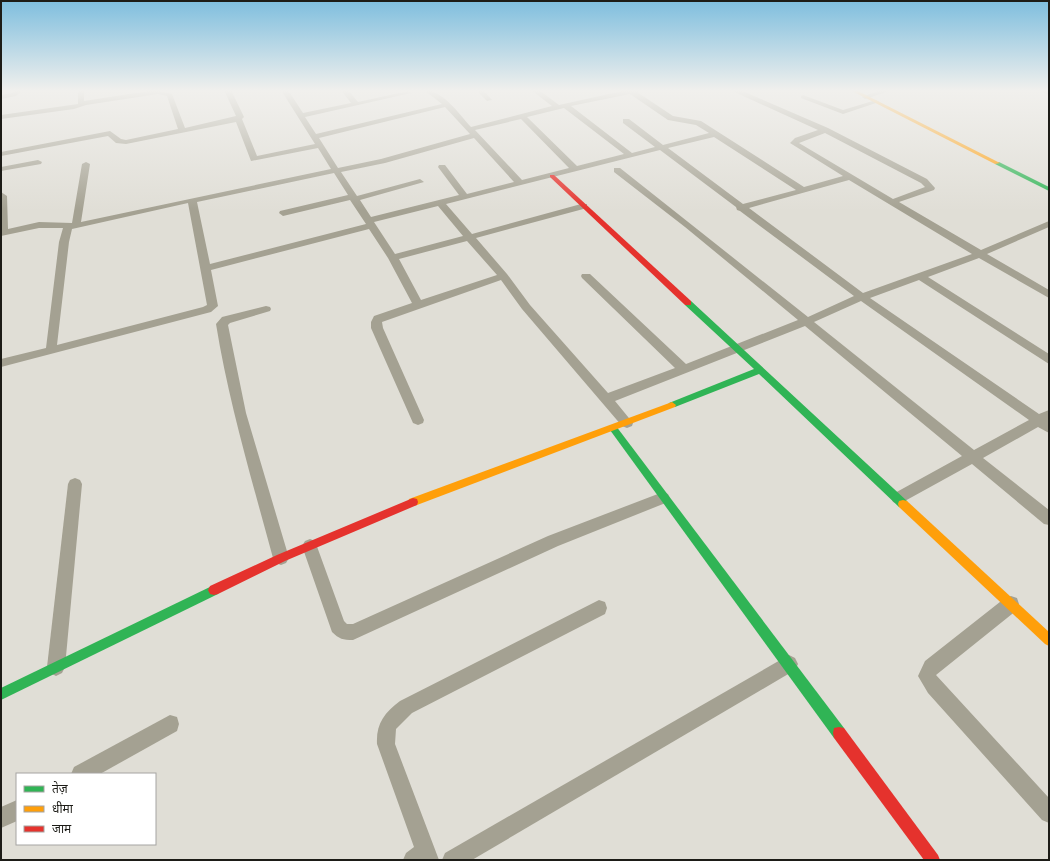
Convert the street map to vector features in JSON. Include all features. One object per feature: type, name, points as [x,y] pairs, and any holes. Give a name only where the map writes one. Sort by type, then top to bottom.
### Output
[{"type":"street","points":[[1,154],[104,134],[113,134],[119,141],[126,142],[186,130]]},
{"type":"street","points":[[243,130],[254,159],[319,146]]},
{"type":"street","points":[[310,130],[334,170],[393,258],[418,304]]},
{"type":"street","points":[[314,137],[343,130]]},
{"type":"street","points":[[1,195],[3,196],[2,232],[39,225],[72,226],[382,161],[479,130]]},
{"type":"street","points":[[536,130],[576,170]]},
{"type":"street","points":[[595,130],[630,156]]},
{"type":"street","points":[[638,130],[862,298],[1045,421],[971,458],[898,498]]},
{"type":"street","points":[[708,130],[802,190]]},
{"type":"street","points":[[825,130],[798,140],[794,144],[1049,295]]},
{"type":"street","points":[[825,130],[924,181],[932,188],[892,202]]},
{"type":"street","points":[[932,130],[1049,189]]},
{"type":"street","points":[[474,132],[520,183]]},
{"type":"street","points":[[205,268],[440,203],[715,134]]},
{"type":"street","points":[[1,169],[38,162]]},
{"type":"street","points":[[50,351],[64,242],[72,226],[84,183],[86,164]]},
{"type":"street","points":[[442,167],[465,197]]},
{"type":"street","points":[[617,170],[806,321],[971,458],[1049,519]]},
{"type":"street","points":[[552,176],[1049,640]]},
{"type":"street","points":[[740,208],[850,177]]},
{"type":"street","points":[[283,213],[420,182]]},
{"type":"street","points":[[1,363],[212,308],[213,306],[192,200]]},
{"type":"street","points":[[440,203],[503,276],[526,307],[627,422]]},
{"type":"street","points":[[393,258],[584,206]]},
{"type":"street","points":[[606,399],[738,349],[862,298],[980,254],[1049,224]]},
{"type":"street","points":[[418,420],[376,322],[378,318],[503,276]]},
{"type":"street","points":[[586,276],[684,369]]},
{"type":"street","points":[[920,276],[1049,360]]},
{"type":"street","points":[[266,309],[226,320],[222,324],[226,351],[241,415],[281,558]]},
{"type":"street","points":[[1,694],[281,558],[410,503],[613,428],[760,370]]},
{"type":"street","points":[[613,428],[663,498],[789,664],[933,860]]},
{"type":"street","points":[[56,667],[75,484]]},
{"type":"street","points":[[310,546],[338,626],[344,632],[353,632],[552,541],[663,498]]},
{"type":"street","points":[[1011,604],[931,667],[928,676],[934,687],[1049,813]]},
{"type":"street","points":[[423,857],[386,744],[385,733],[389,721],[406,707],[599,608]]},
{"type":"street","points":[[452,860],[789,664]]},
{"type":"street","points":[[83,773],[170,724]]},
{"type":"street","points":[[1,818],[16,810]]},
{"type":"traffic: fast","points":[[997,163],[1049,189]]},
{"type":"traffic: fast","points":[[688,303],[903,504]]},
{"type":"traffic: fast","points":[[672,405],[760,370]]},
{"type":"traffic: fast","points":[[613,428],[839,733]]},
{"type":"traffic: fast","points":[[1,694],[214,590]]},
{"type":"traffic: slow","points":[[932,130],[997,163]]},
{"type":"traffic: slow","points":[[413,502],[672,405]]},
{"type":"traffic: slow","points":[[903,504],[1049,640]]},
{"type":"traffic: jam","points":[[552,176],[688,303]]},
{"type":"traffic: jam","points":[[214,590],[281,558],[413,502]]},
{"type":"traffic: jam","points":[[839,733],[933,860]]}]
